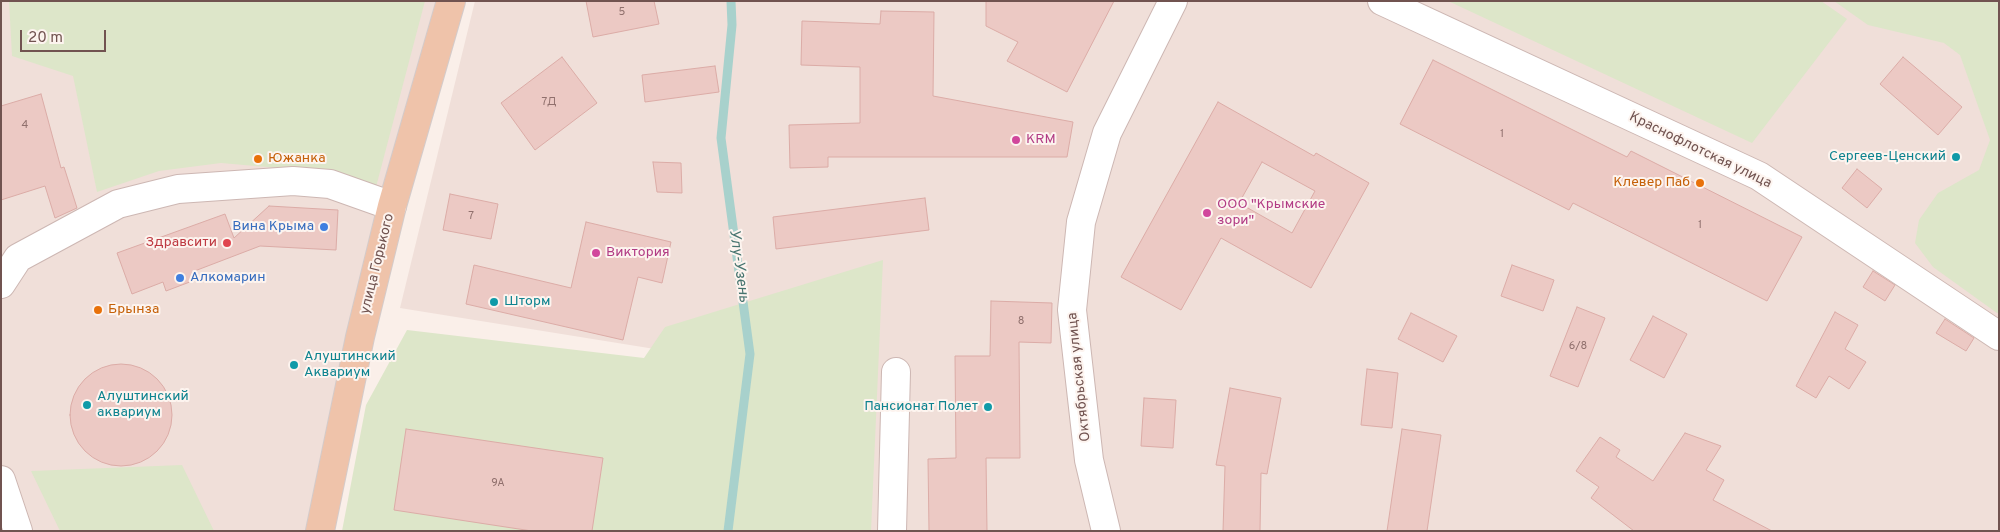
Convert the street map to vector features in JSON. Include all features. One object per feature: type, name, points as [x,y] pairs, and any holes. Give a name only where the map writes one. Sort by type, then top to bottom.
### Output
[{"type":"main road","name":"улица Горького","points":[[320,531],[360,337],[392,206],[451,1]]},
{"type":"street","name":"Октябрьская улица","points":[[1106,531],[1089,460],[1072,310],[1081,222],[1107,133],[1173,1]]},
{"type":"street","name":"Краснофлотская улица","points":[[1382,1],[1759,176],[1999,336]]},
{"type":"street","points":[[1,284],[18,258],[118,204],[178,189],[293,181],[330,184],[392,206]]},
{"type":"street","points":[[892,531],[896,372]]},
{"type":"street","points":[[1,480],[18,531]]},
{"type":"shaded area","points":[[1,1],[445,1],[317,531],[1,531]]},
{"type":"shaded area","points":[[475,1],[1999,1],[1999,531],[721,531],[748,364],[400,308]]},
{"type":"green space","points":[[9,1],[425,1],[376,187],[335,173],[221,163],[159,171],[97,192],[73,76],[12,56]]},
{"type":"green space","points":[[1448,1],[1821,1],[1847,19],[1752,143]]},
{"type":"green space","points":[[1834,1],[1999,1],[1999,313],[1933,267],[1915,243],[1919,220],[1938,193],[1979,170],[1990,140],[1960,55],[1944,43],[1868,25]]},
{"type":"green space","points":[[883,260],[871,531],[342,531],[366,405],[407,330],[644,358],[665,327]]},
{"type":"green space","points":[[182,465],[214,531],[60,531],[31,471]]},
{"type":"building","points":[[586,1],[654,1],[659,24],[593,37]]},
{"type":"building","points":[[986,1],[1114,1],[1067,92],[1007,61],[1018,42],[986,26]]},
{"type":"building","points":[[881,11],[934,12],[933,96],[1073,122],[1067,157],[828,157],[828,167],[790,168],[789,125],[860,123],[860,67],[801,65],[802,21],[880,24]]},
{"type":"building","points":[[562,57],[597,103],[535,150],[501,103]]},
{"type":"building","points":[[1903,57],[1962,107],[1938,135],[1880,84]]},
{"type":"building","points":[[1433,60],[1627,157],[1631,151],[1802,237],[1767,301],[1573,203],[1569,210],[1400,124]]},
{"type":"building","points":[[715,66],[719,92],[645,102],[642,75]]},
{"type":"building","points":[[41,94],[61,168],[64,167],[77,208],[55,218],[45,186],[1,200],[1,106]]},
{"type":"building","name":"ООО \"Крымские зори\"","points":[[1218,102],[1314,156],[1316,153],[1369,183],[1311,288],[1221,238],[1181,310],[1121,277]],"holes":[[[1262,162],[1315,191],[1292,233],[1239,203]]]},
{"type":"building","points":[[653,162],[681,163],[682,193],[657,192]]},
{"type":"building","points":[[1857,169],[1882,189],[1867,208],[1842,188]]},
{"type":"building","points":[[450,194],[498,204],[491,239],[443,230]]},
{"type":"building","points":[[925,198],[929,230],[776,249],[773,217]]},
{"type":"building","points":[[269,206],[338,210],[336,250],[260,246],[192,272],[195,280],[166,291],[163,282],[132,294],[117,253],[225,214],[234,238]]},
{"type":"building","points":[[586,222],[671,242],[662,283],[638,277],[623,340],[466,304],[474,265],[571,288]]},
{"type":"building","points":[[1512,265],[1554,280],[1543,311],[1501,296]]},
{"type":"building","points":[[1873,271],[1895,285],[1885,301],[1863,287]]},
{"type":"building","name":"Пансионат Полет","points":[[991,301],[1052,303],[1051,343],[1019,342],[1020,458],[986,458],[987,531],[929,531],[928,459],[956,458],[955,356],[990,356]]},
{"type":"building","points":[[1577,307],[1605,318],[1578,387],[1550,376]]},
{"type":"building","points":[[1835,312],[1858,325],[1845,349],[1866,362],[1849,389],[1829,376],[1816,398],[1796,386]]},
{"type":"building","points":[[1411,313],[1457,336],[1443,362],[1398,339]]},
{"type":"building","points":[[1653,316],[1687,334],[1664,378],[1630,360]]},
{"type":"building","points":[[1945,319],[1974,338],[1966,351],[1936,333]]},
{"type":"building","points":[[121,364],[140,368],[157,379],[168,396],[172,415],[168,434],[157,451],[140,462],[121,466],[102,462],[85,451],[74,434],[70,415],[74,396],[85,379],[102,368]]},
{"type":"building","points":[[1367,369],[1398,373],[1392,428],[1361,425]]},
{"type":"building","points":[[1230,388],[1281,398],[1267,474],[1261,473],[1260,531],[1223,531],[1225,466],[1216,465]]},
{"type":"building","points":[[1144,398],[1176,400],[1173,448],[1141,446]]},
{"type":"building","points":[[406,429],[603,458],[592,531],[532,531],[394,510]]},
{"type":"building","points":[[1402,429],[1441,435],[1427,531],[1387,531]]},
{"type":"building","points":[[1685,433],[1721,446],[1706,470],[1724,480],[1713,500],[1772,531],[1634,531],[1591,498],[1599,487],[1576,471],[1600,437],[1620,450],[1616,457],[1653,481]]},
{"type":"waterway","name":"Улу-Узень","points":[[728,531],[750,354],[721,138],[732,25],[731,1]]},
{"type":"place","name":"KRM","points":[[1016,140]]},
{"type":"place","name":"Сергеев-Ценский","points":[[1956,157]]},
{"type":"place","name":"Южанка","points":[[258,159]]},
{"type":"place","name":"Клевер Паб","points":[[1700,183]]},
{"type":"place","name":"ООО \"Крымские зори\"","points":[[1207,213]]},
{"type":"place","name":"Вина Крыма","points":[[324,227]]},
{"type":"place","name":"Здравсити","points":[[227,243]]},
{"type":"place","name":"Виктория","points":[[596,253]]},
{"type":"place","name":"Алкомарин","points":[[180,278]]},
{"type":"place","name":"Шторм","points":[[494,302]]},
{"type":"place","name":"Брынза","points":[[98,310]]},
{"type":"place","name":"Алуштинский Аквариум","points":[[294,365]]},
{"type":"place","name":"Алуштинский аквариум","points":[[87,405]]},
{"type":"place","name":"Пансионат Полет","points":[[988,407]]}]
